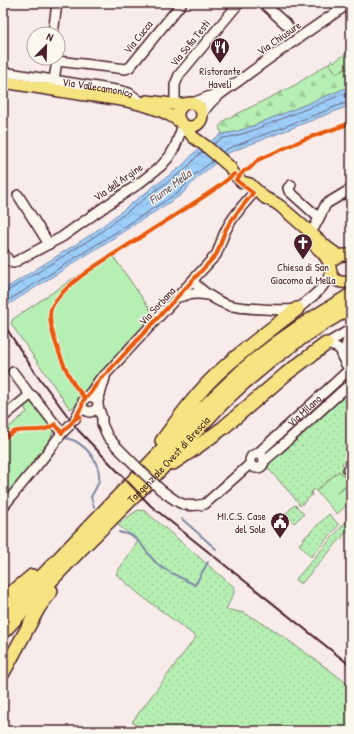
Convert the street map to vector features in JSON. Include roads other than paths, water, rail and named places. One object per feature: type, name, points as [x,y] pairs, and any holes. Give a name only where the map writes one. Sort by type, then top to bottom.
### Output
[{"type":"highway","name":"Tangenziale Ovest di Brescia","points":[[3,632],[133,481],[203,408],[256,359],[306,322],[351,285]]},
{"type":"highway","name":"Tangenziale Ovest di Brescia","points":[[3,617],[158,472],[205,421],[236,391],[263,367],[313,330],[351,307]]},
{"type":"highway","points":[[133,481],[197,395],[216,375],[297,309]]},
{"type":"highway","points":[[158,472],[197,448],[223,428],[286,374],[326,344]]},
{"type":"highway","points":[[3,598],[31,578],[56,552],[78,546],[74,566],[50,592],[39,608],[3,673]]},
{"type":"main road","name":"Via Vallecamonica","points":[[3,82],[53,85],[126,101],[165,112],[183,124]]},
{"type":"main road","name":"Via Vallecamonica","points":[[126,101],[184,104]]},
{"type":"main road","points":[[183,124],[192,127],[199,124],[203,117],[199,106],[184,104],[179,110],[178,117],[183,124],[193,137],[230,167],[234,174],[242,182],[253,187],[266,198],[280,206],[339,256]]},
{"type":"main road","points":[[199,124],[202,138],[207,147]]},
{"type":"main road","points":[[266,198],[270,206],[320,250],[326,258],[331,269],[332,276],[340,282],[351,285]]},
{"type":"main road","points":[[331,269],[333,260],[339,256],[351,256]]},
{"type":"street","points":[[53,26],[57,3]]},
{"type":"street","name":"Via Cucca","points":[[128,68],[182,3]]},
{"type":"street","name":"Via Sofia Testi","points":[[184,104],[175,85],[179,75],[239,3]]},
{"type":"street","points":[[263,3],[288,26]]},
{"type":"street","points":[[332,3],[339,11]]},
{"type":"street","name":"Via Chiusure","points":[[202,113],[205,108],[222,92],[350,3]]},
{"type":"street","name":"Via Vallecamonica","points":[[66,62],[124,69],[128,68]]},
{"type":"street","name":"Via Vallecamonica","points":[[53,85],[54,66]]},
{"type":"street","name":"Via Vallecamonica","points":[[3,72],[53,85],[122,91],[129,93],[140,101]]},
{"type":"street","name":"Via Chiusure","points":[[184,104],[222,92]]},
{"type":"street","name":"Via dell'Argine","points":[[3,252],[9,261],[13,263],[62,237],[137,185],[162,166],[169,157],[175,147],[183,124]]},
{"type":"street","points":[[291,185],[288,188],[289,191],[319,218]]},
{"type":"street","name":"Via Sorbana","points":[[253,187],[230,222],[216,255],[100,379],[83,401],[87,410],[102,424],[108,437],[117,447],[160,489],[175,500],[187,506],[205,504],[250,464],[251,457],[255,454],[261,457]]},
{"type":"street","points":[[310,232],[315,226],[324,207],[329,202],[351,189]]},
{"type":"street","points":[[18,195],[49,244]]},
{"type":"street","points":[[193,281],[196,286],[209,295],[234,307],[278,310],[297,309],[321,289],[331,269]]},
{"type":"street","points":[[178,297],[193,293],[209,295]]},
{"type":"street","points":[[326,344],[351,329]]},
{"type":"street","points":[[342,357],[346,349],[351,329]]},
{"type":"street","points":[[326,344],[339,348],[349,373]]},
{"type":"street","points":[[13,372],[62,433]]},
{"type":"street","name":"Via Milano","points":[[261,457],[349,373]]},
{"type":"street","name":"Via Sorbana","points":[[102,424],[98,404],[106,374]]},
{"type":"street","name":"Via Milano","points":[[261,457],[277,450],[351,383]]},
{"type":"street","points":[[3,417],[30,395]]},
{"type":"street","points":[[87,397],[93,397],[98,404],[96,410],[87,410]]},
{"type":"street","points":[[3,506],[70,425]]},
{"type":"water","name":"Fiume Mella","points":[[351,86],[351,105],[228,153],[197,178],[181,195],[3,308],[3,290],[92,234],[182,166],[195,152],[209,142],[222,134],[235,132],[250,127]]},
{"type":"waterway","points":[[63,437],[80,444],[89,452],[96,462],[99,480],[91,497],[94,507]]},
{"type":"waterway","points":[[182,519],[216,549]]},
{"type":"waterway","points":[[119,532],[130,534],[136,538],[157,564],[195,585],[208,562]]},
{"type":"railway","points":[[3,323],[32,368],[78,430],[151,506],[351,666]]},
{"type":"place","name":"Ristorante Haveli","points":[[220,64]]},
{"type":"place","name":"Chiesa di San Giacomo al Mella","points":[[303,260]]},
{"type":"place","name":"MI.C.S. Case del Sole","points":[[280,539]]}]
